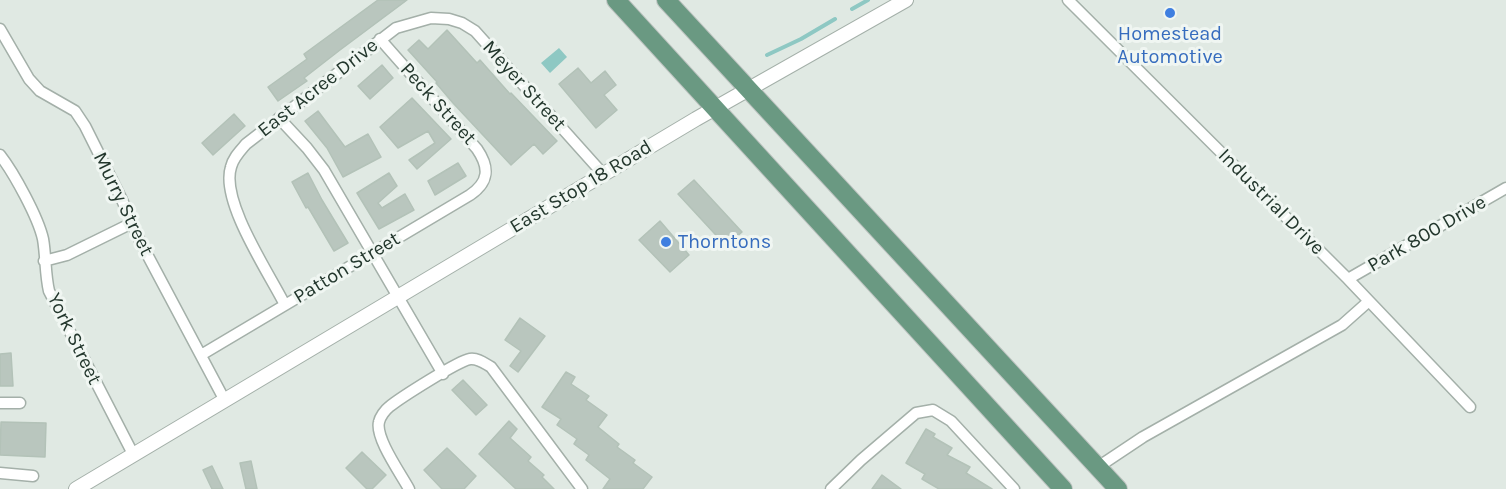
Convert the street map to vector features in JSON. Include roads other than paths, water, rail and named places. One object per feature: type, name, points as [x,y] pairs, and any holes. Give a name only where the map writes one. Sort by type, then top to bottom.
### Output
[{"type":"main road","points":[[616,0],[1063,489]]},
{"type":"main road","points":[[666,0],[1118,489]]},
{"type":"street","name":"East Stop 18 Road","points":[[76,489],[714,109],[906,0]]},
{"type":"street","name":"Industrial Drive","points":[[1068,0],[1348,279],[1470,407]]},
{"type":"street","name":"East Acree Drive","points":[[285,305],[235,211],[229,183],[230,168],[237,154],[246,144],[380,39],[396,28],[432,18]]},
{"type":"street","name":"Meyer Street","points":[[432,18],[455,21],[475,31],[604,175]]},
{"type":"street","name":"Murry Street","points":[[0,28],[29,79],[40,91],[75,111],[85,126],[140,241],[224,399]]},
{"type":"street","name":"Peck Street","points":[[380,39],[477,149],[485,165],[486,174]]},
{"type":"street","points":[[279,118],[317,160],[443,374]]},
{"type":"street","name":"York Street","points":[[0,155],[12,173],[38,224],[43,240],[49,291],[132,454]]},
{"type":"street","name":"Patton Street","points":[[201,355],[479,189],[484,183],[486,174]]},
{"type":"street","name":"Park 800 Drive","points":[[1348,279],[1506,188]]},
{"type":"street","points":[[44,261],[67,255],[132,224]]},
{"type":"street","points":[[1098,467],[1143,437],[1342,325],[1369,302]]},
{"type":"street","points":[[409,489],[379,432],[379,420],[387,408],[398,400],[470,359],[480,360],[491,367],[582,489]]},
{"type":"street","points":[[0,403],[20,403]]},
{"type":"street","points":[[831,489],[916,413],[933,410],[951,421],[1014,489]]},
{"type":"street","points":[[0,473],[33,476]]},
{"type":"water","points":[[559,48],[567,57],[550,73],[541,63]]},
{"type":"waterway","points":[[852,9],[868,0]]},
{"type":"waterway","points":[[767,55],[835,19]]},
{"type":"place","name":"Homestead Automotive","points":[[1170,13]]},
{"type":"place","name":"Thorntons","points":[[666,242]]}]
